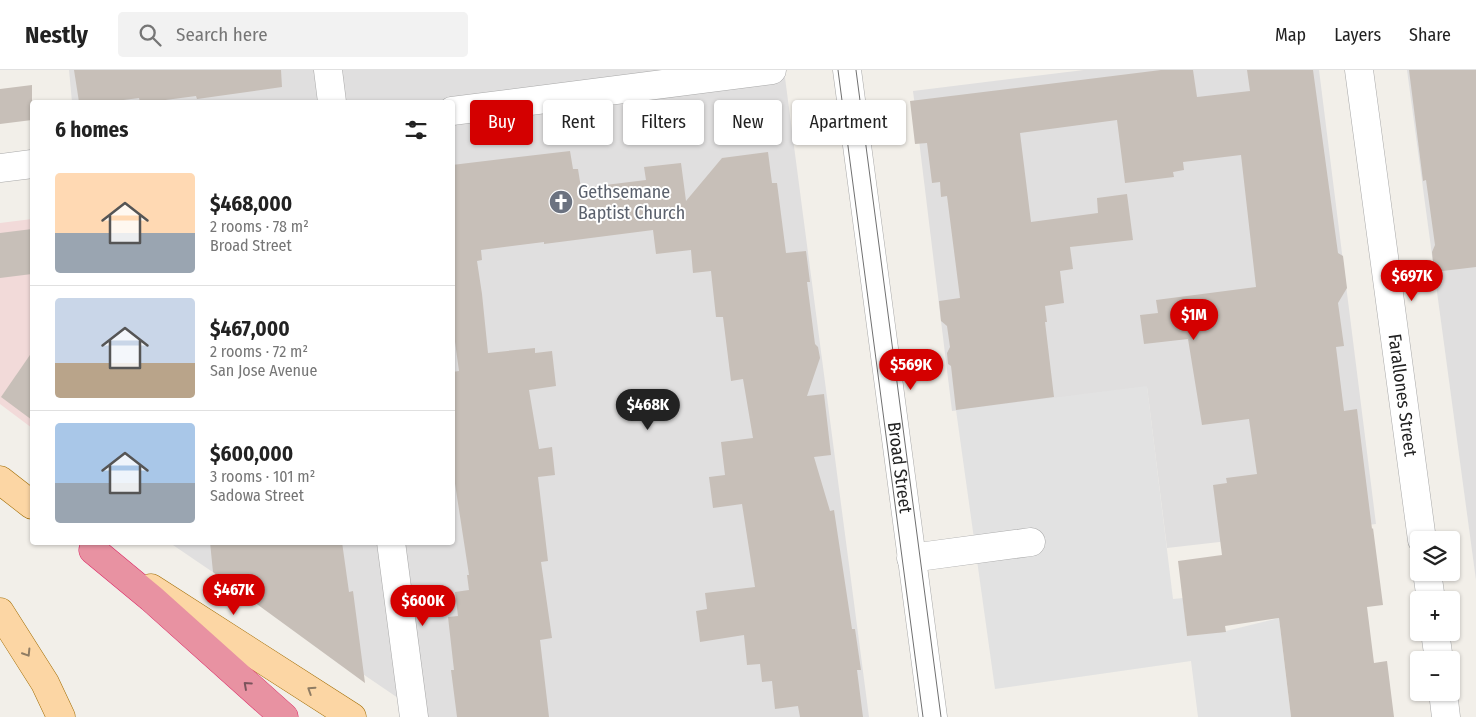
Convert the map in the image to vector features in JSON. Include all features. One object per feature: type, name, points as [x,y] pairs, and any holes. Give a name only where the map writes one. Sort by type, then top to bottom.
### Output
[{"type":"highway","points":[[88,546],[151,598],[284,717]]},
{"type":"main road","points":[[0,480],[30,503]]},
{"type":"main road","points":[[88,546],[352,717]]},
{"type":"main road","points":[[0,612],[45,683],[61,717]]},
{"type":"street","points":[[328,70],[332,100]]},
{"type":"street","points":[[455,111],[772,70]]},
{"type":"street","name":"Broad Street","points":[[847,70],[932,717]]},
{"type":"street","name":"Farallones Street","points":[[1359,70],[1421,531]]},
{"type":"street","points":[[0,168],[30,164]]},
{"type":"street","points":[[911,558],[1031,542]]},
{"type":"street","points":[[391,545],[414,717]]},
{"type":"street","points":[[1444,701],[1446,717]]},
{"type":"shaded area","points":[[69,70],[784,70],[792,145],[794,145],[869,717],[426,717],[173,545],[455,545],[455,100],[72,100]]},
{"type":"shaded area","points":[[1084,70],[1319,70],[1376,524],[1167,548],[1147,387],[952,411],[913,91]]},
{"type":"shaded area","points":[[1407,70],[1476,70],[1476,580]]},
{"type":"shaded area","points":[[30,219],[30,426],[0,404],[0,223]]},
{"type":"shaded area","points":[[1147,386],[1173,599],[1183,598],[1187,636],[1226,631],[1279,618],[1291,717],[1198,717],[1191,661],[995,689],[956,410]]},
{"type":"building","points":[[74,70],[281,70],[282,87],[197,99],[196,96],[165,100],[140,100],[139,98],[79,100]]},
{"type":"building","points":[[1161,70],[1193,70],[1197,97],[1250,91],[1247,70],[1313,70],[1338,253],[1343,256],[1347,288],[1338,303],[1344,346],[1336,347],[1344,411],[1357,409],[1383,605],[1367,607],[1374,663],[1387,661],[1394,717],[1291,717],[1279,618],[1225,626],[1226,632],[1187,636],[1178,561],[1222,555],[1213,485],[1227,483],[1226,478],[1257,474],[1249,419],[1202,425],[1188,339],[1144,344],[1140,315],[1158,313],[1156,300],[1256,287],[1241,155],[1183,162],[1184,170],[1173,172],[1174,177],[1125,183],[1117,120],[1020,133],[1031,222],[1098,213],[1097,198],[1127,194],[1133,240],[1070,247],[1073,269],[1060,271],[1064,303],[1045,306],[1047,322],[1045,322],[1054,397],[956,410],[951,366],[948,364],[947,353],[950,347],[947,326],[941,321],[939,301],[960,298],[947,196],[941,197],[940,182],[932,183],[927,143],[915,144],[910,101]]},
{"type":"building","points":[[1409,70],[1476,70],[1476,267],[1434,272],[1432,252],[1435,245],[1426,180],[1423,181]]},
{"type":"building","points":[[32,85],[30,120],[0,124],[0,89]]},
{"type":"building","points":[[570,151],[573,169],[578,169],[581,188],[646,180],[644,167],[681,163],[686,201],[722,158],[768,152],[772,183],[777,183],[786,253],[806,251],[810,282],[807,282],[815,344],[818,347],[820,358],[807,396],[824,394],[831,455],[814,457],[830,511],[834,510],[852,629],[855,629],[861,670],[857,670],[863,717],[800,717],[798,706],[775,709],[772,681],[762,682],[760,664],[747,665],[744,635],[700,642],[696,611],[707,609],[705,593],[755,587],[742,504],[713,508],[709,477],[725,475],[721,442],[753,438],[743,379],[731,381],[723,317],[716,317],[711,271],[693,273],[691,250],[656,254],[653,230],[481,250],[482,260],[477,261],[488,353],[535,348],[535,353],[552,351],[556,386],[529,390],[539,449],[552,447],[555,475],[538,477],[548,561],[541,562],[552,638],[540,640],[549,717],[457,717],[451,670],[454,670],[448,617],[458,616],[455,592],[469,590],[467,575],[469,575],[455,484],[455,372],[459,371],[455,342],[455,165]]},
{"type":"building","points":[[30,229],[30,274],[0,278],[0,233]]},
{"type":"building","points":[[30,355],[30,419],[1,397]]},
{"type":"building","points":[[210,545],[342,545],[349,592],[353,591],[365,683],[213,572]]},
{"type":"tram line","points":[[838,70],[923,717]]},
{"type":"tram line","points":[[856,70],[941,717]]},
{"type":"place","name":"Gethsemane Baptist Church","points":[[561,202]]}]
